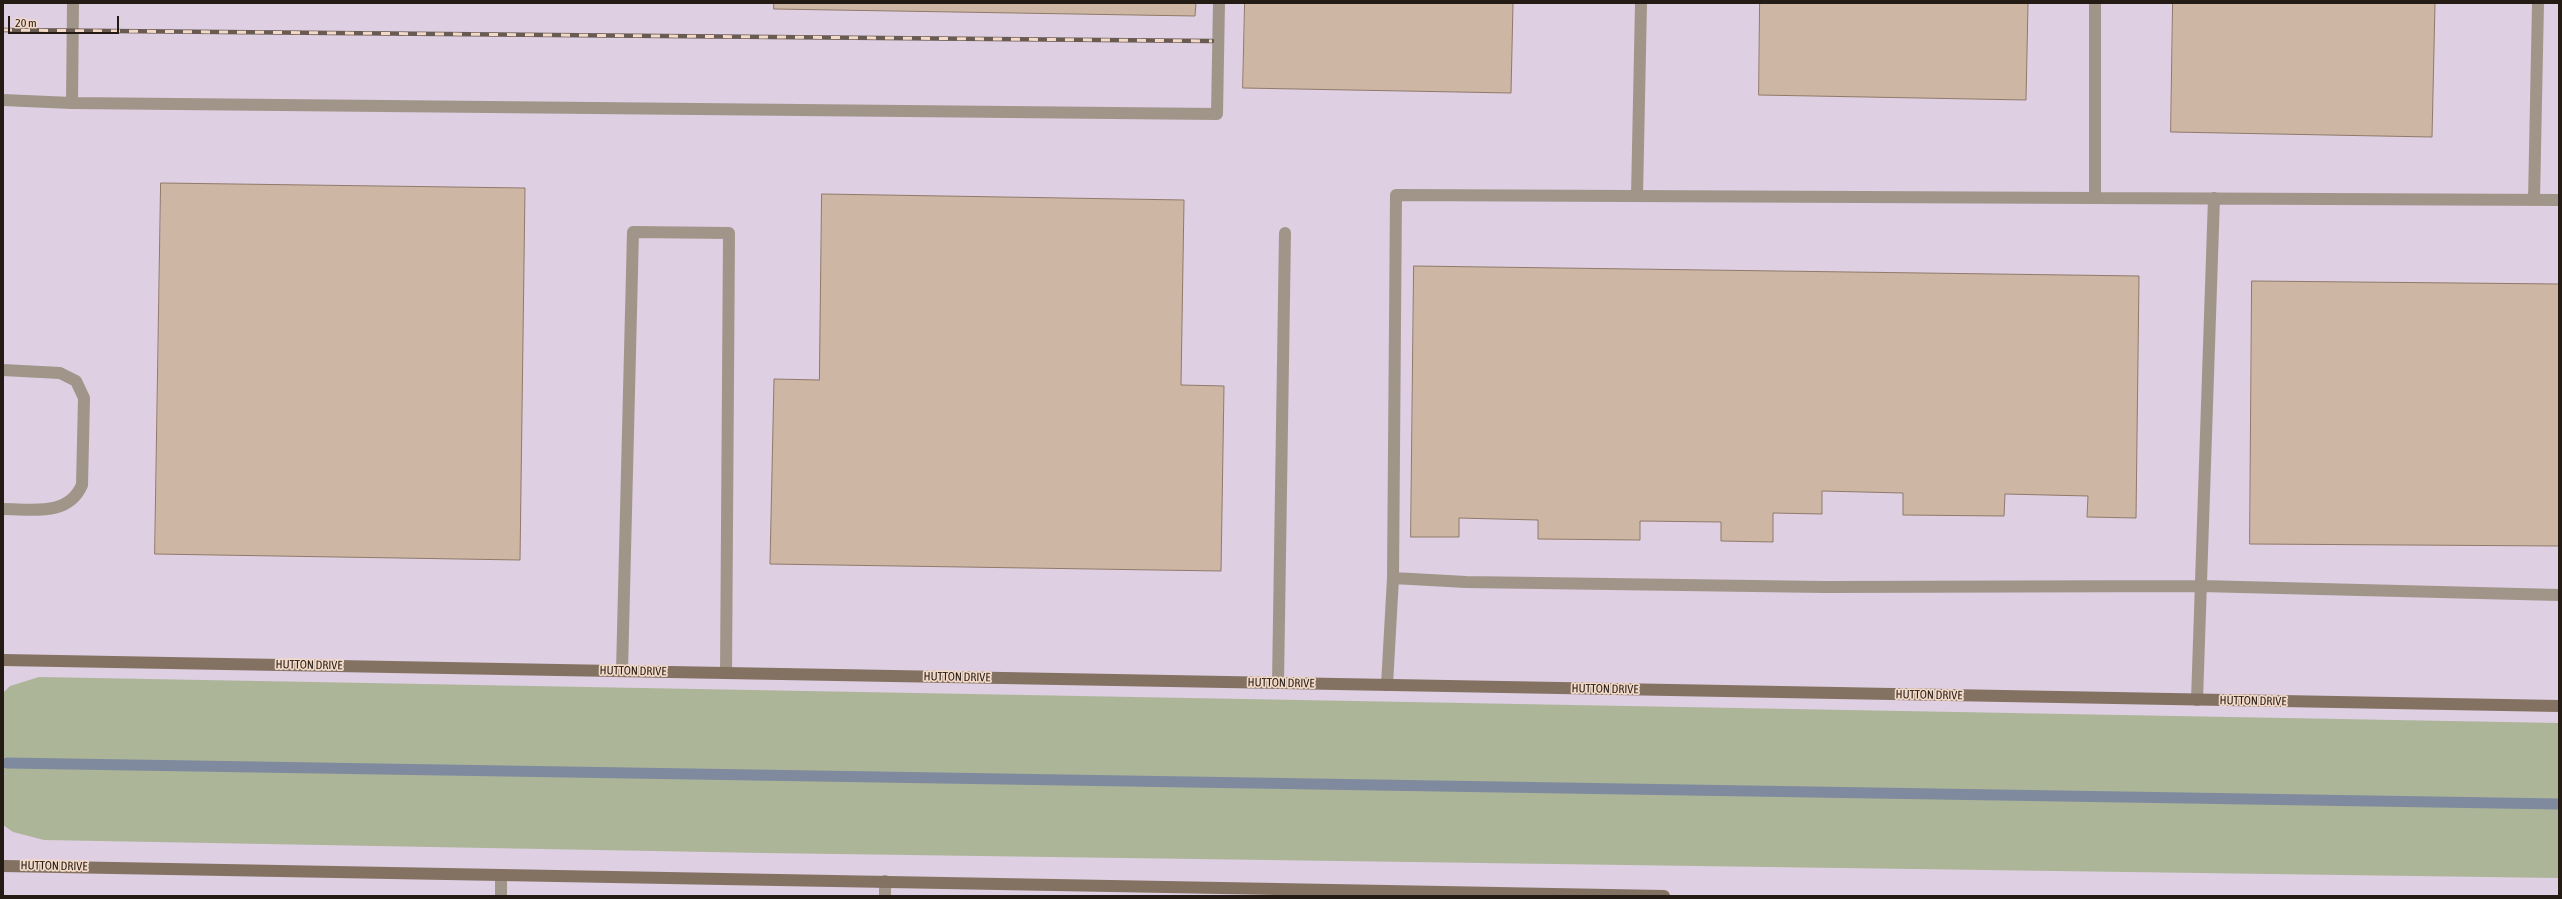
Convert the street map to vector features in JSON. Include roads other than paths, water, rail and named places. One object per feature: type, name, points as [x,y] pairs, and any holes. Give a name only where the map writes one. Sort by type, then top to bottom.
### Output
[{"type":"street","name":"HUTTON DRIVE","points":[[3,660],[2559,706]]},
{"type":"street","name":"HUTTON DRIVE","points":[[3,866],[885,881],[1269,892],[1664,896]]},
{"type":"lane","points":[[72,103],[73,3]]},
{"type":"lane","points":[[3,100],[72,103],[1217,114],[1219,3]]},
{"type":"lane","points":[[1637,196],[1641,3]]},
{"type":"lane","points":[[2095,198],[2096,3]]},
{"type":"lane","points":[[2534,200],[2538,3]]},
{"type":"lane","points":[[1387,685],[1393,578],[1396,195],[2559,200]]},
{"type":"lane","points":[[2197,700],[2214,198]]},
{"type":"lane","points":[[622,671],[633,232],[730,233],[726,673]]},
{"type":"lane","points":[[1278,683],[1284,233]]},
{"type":"lane","points":[[3,370],[60,372],[76,381],[84,398],[82,485],[77,497],[69,504],[55,508],[3,509]]},
{"type":"lane","points":[[1393,578],[1466,582],[1825,587],[2201,586],[2559,595]]},
{"type":"lane","points":[[501,875],[501,896]]},
{"type":"lane","points":[[885,881],[885,896]]},
{"type":"waterway","points":[[7,763],[2559,804]]},
{"type":"railway","points":[[3,30],[1212,41]]}]
